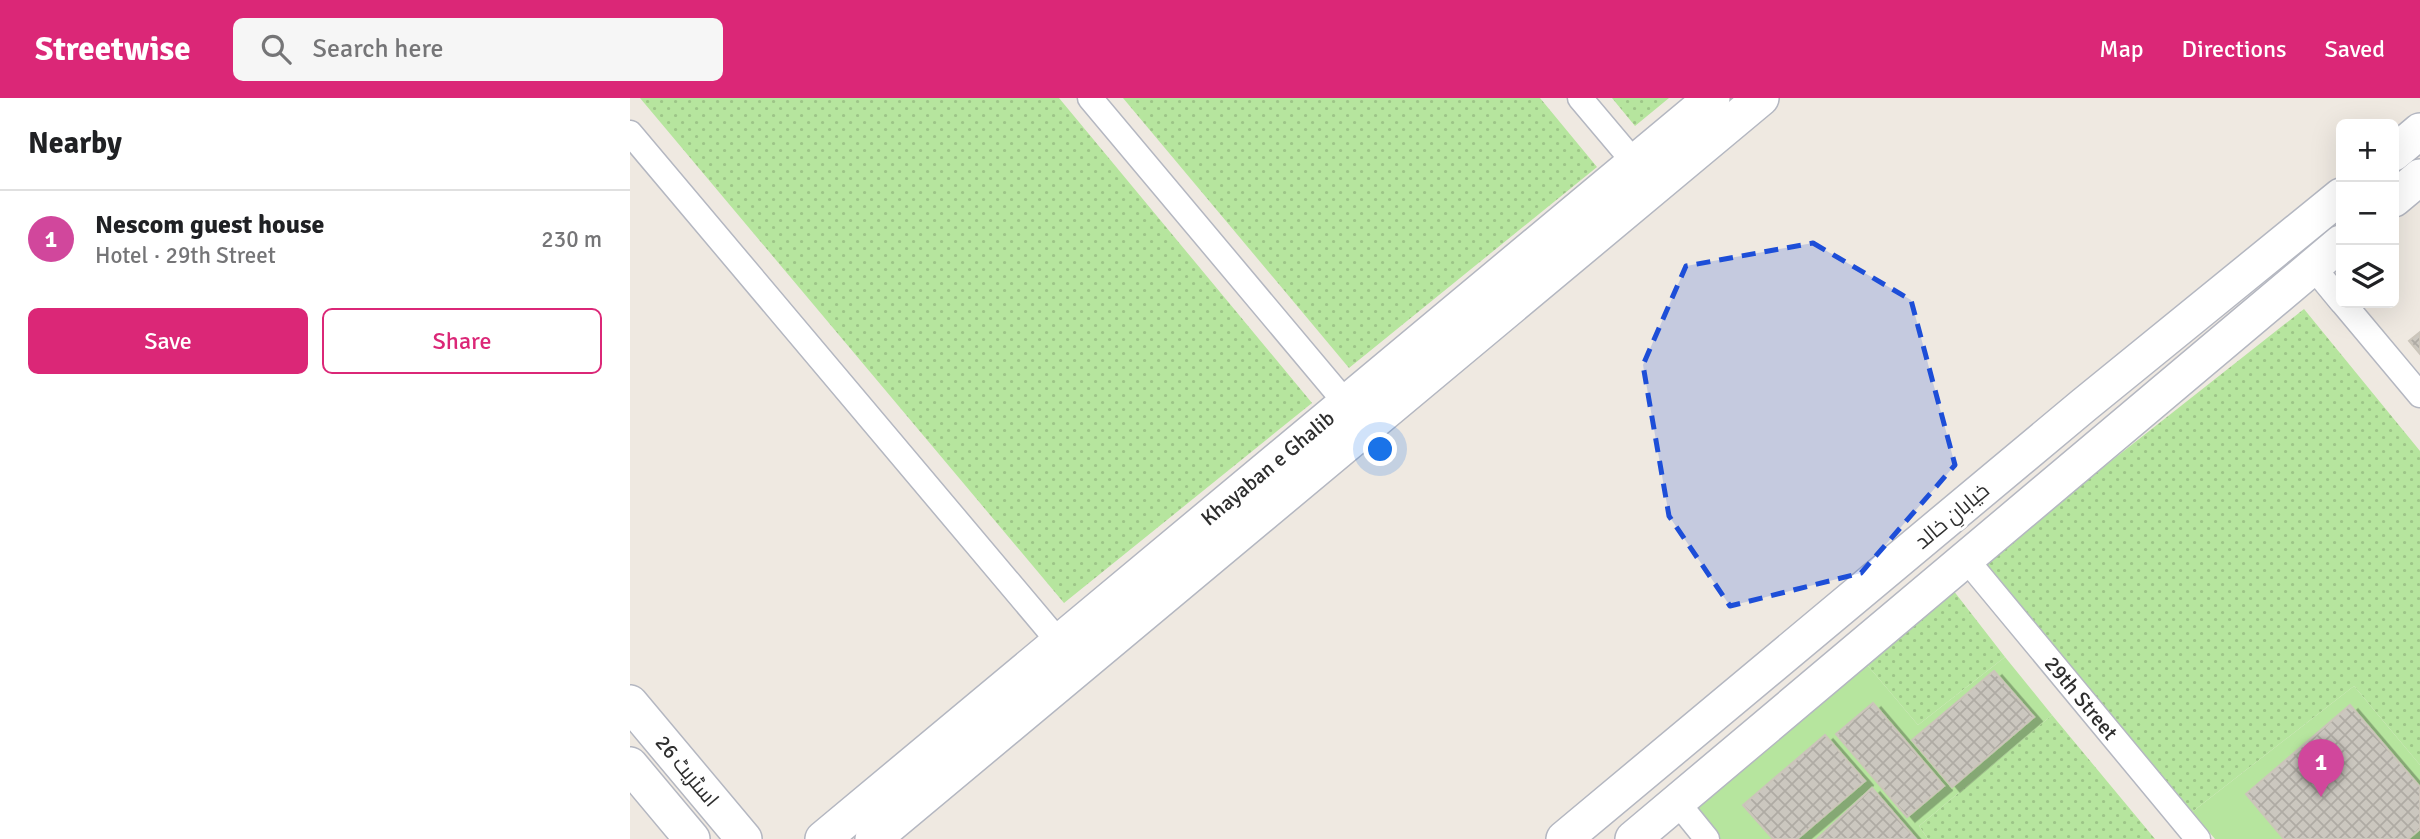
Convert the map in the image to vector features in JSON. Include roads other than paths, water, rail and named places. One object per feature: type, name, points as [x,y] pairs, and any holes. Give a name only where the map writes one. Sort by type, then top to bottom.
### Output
[{"type":"street","points":[[1090,98],[1346,403]]},
{"type":"street","points":[[1580,98],[1634,163]]},
{"type":"street","name":"Khayaban e Ghalib","points":[[823,839],[1713,98]]},
{"type":"street","name":"Khayaban e Ghalib","points":[[873,839],[1761,98]]},
{"type":"street","points":[[2399,149],[2420,131]]},
{"type":"street","points":[[630,133],[1059,642]]},
{"type":"street","points":[[2399,195],[2420,177]]},
{"type":"street","name":"خیابانِ خالد","points":[[1564,839],[2084,405],[2336,200]]},
{"type":"street","name":"خیابانِ خالد","points":[[1633,839],[2339,245]]},
{"type":"street","points":[[2313,267],[2336,295]]},
{"type":"street","points":[[2347,308],[2420,395]]},
{"type":"street","name":"29th Street","points":[[1965,558],[2198,839]]},
{"type":"street","name":"اسٹریٹ 26","points":[[630,703],[744,839]]},
{"type":"street","name":"اسٹریٹ 26","points":[[630,765],[692,839]]},
{"type":"street","points":[[1677,802],[1707,839]]},
{"type":"place","name":"Nescom guest house","points":[[2321,797]]}]
